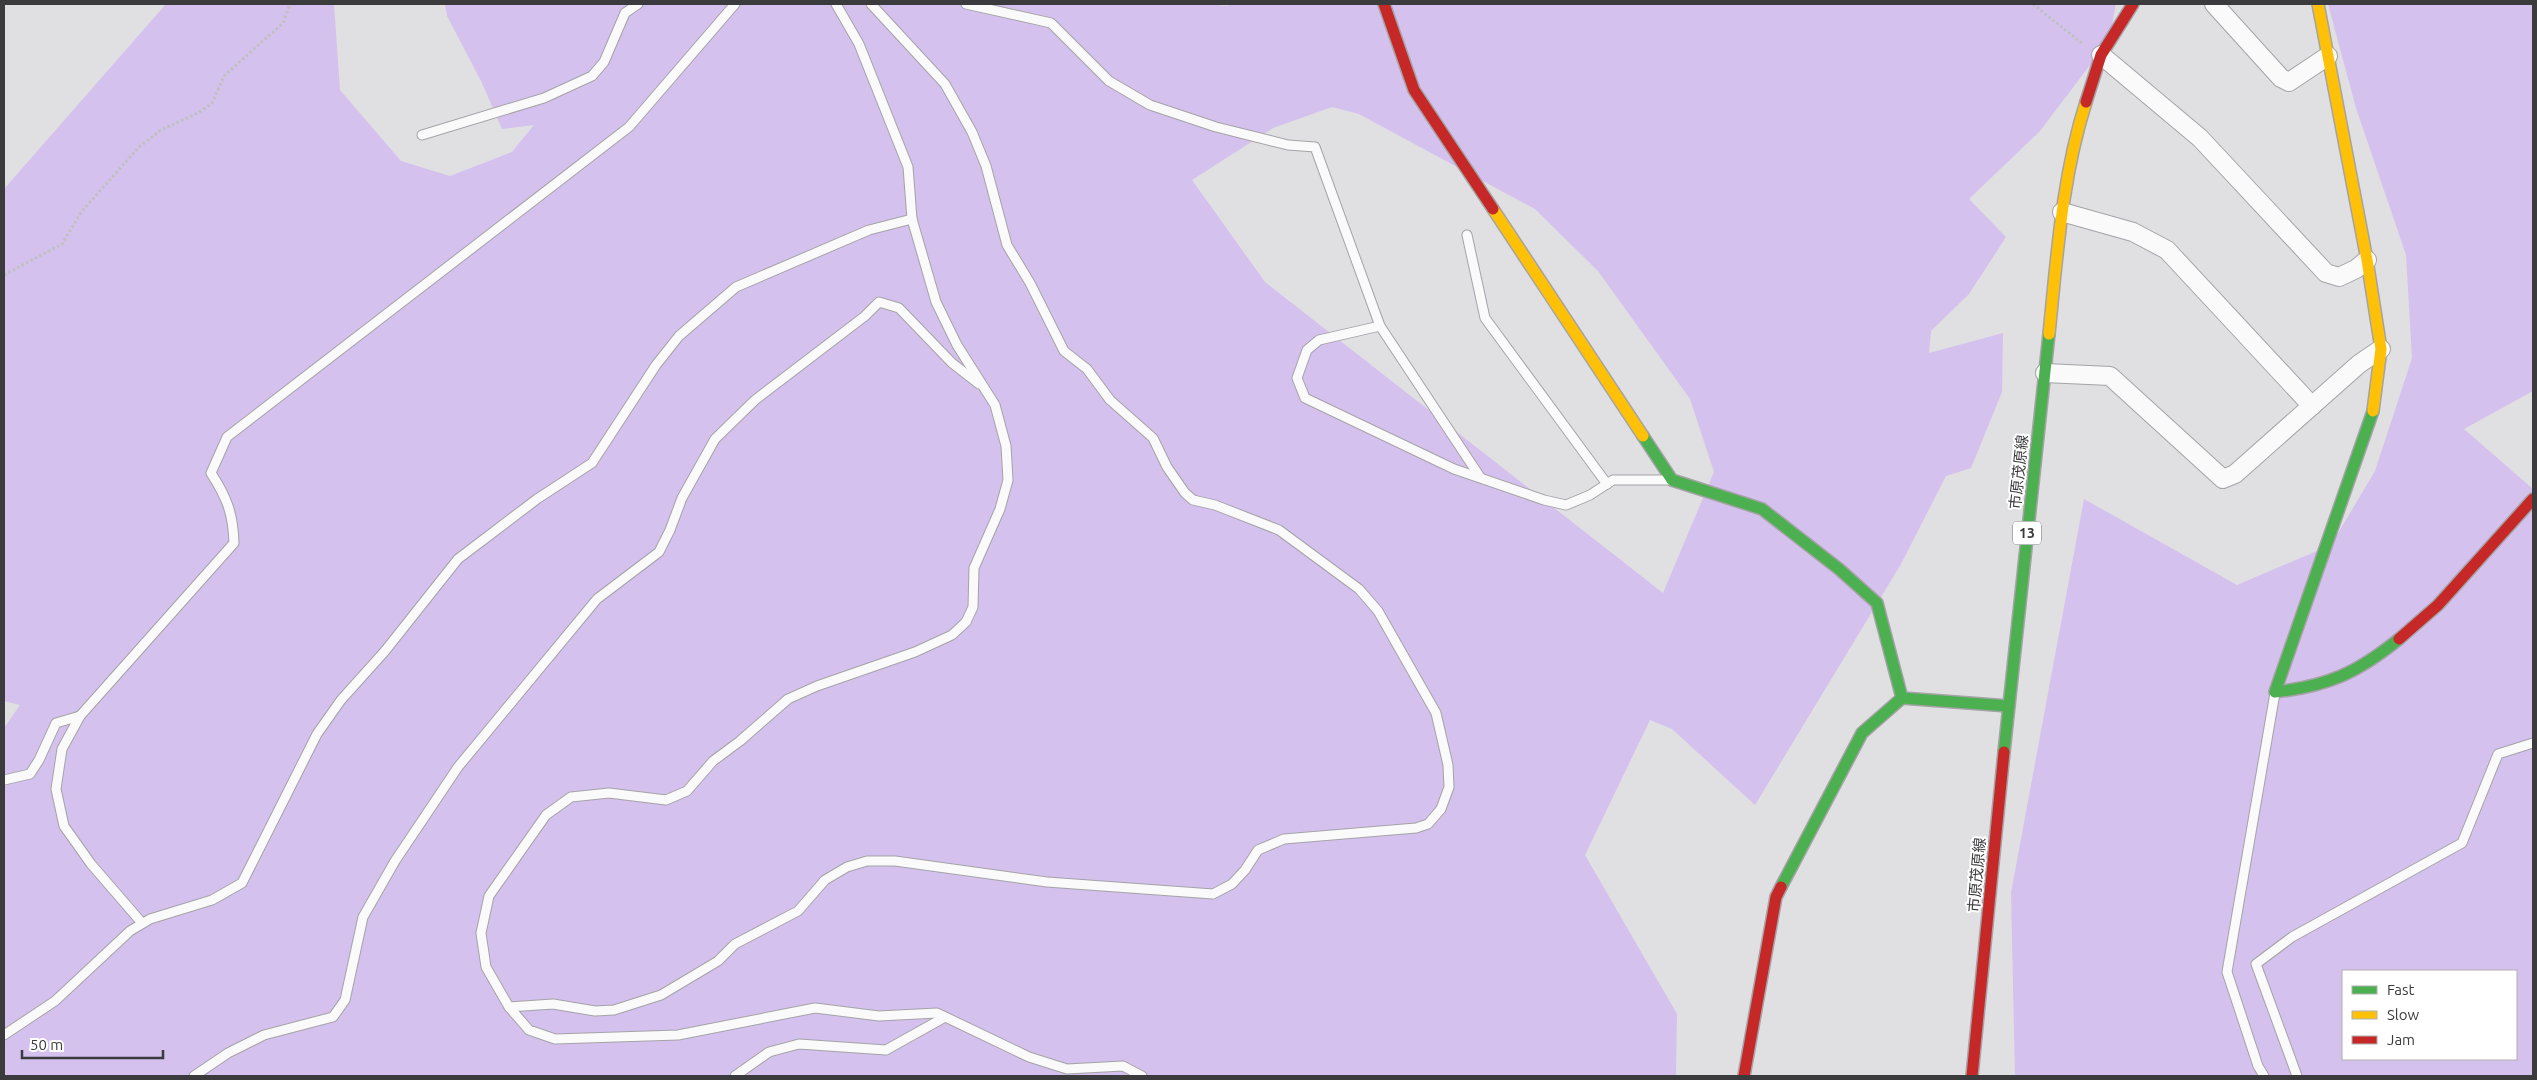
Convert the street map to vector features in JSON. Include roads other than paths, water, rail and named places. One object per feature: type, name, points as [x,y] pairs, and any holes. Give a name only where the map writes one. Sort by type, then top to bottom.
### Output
[{"type":"street","points":[[1384,4],[1414,90],[1672,480],[1762,509],[1839,569],[1877,603],[1902,698]]},
{"type":"street","name":"市原茂原線","points":[[1972,1076],[2008,706],[2062,212],[2076,133],[2101,55],[2133,4]]},
{"type":"street","points":[[2214,4],[2281,78],[2289,82],[2328,56]]},
{"type":"street","points":[[2318,4],[2367,260],[2381,349],[2372,418],[2275,692],[2323,685],[2373,660],[2422,621],[2533,499]]},
{"type":"street","points":[[2101,55],[2200,138],[2326,273],[2339,277],[2356,269],[2367,260]]},
{"type":"street","points":[[2062,212],[2133,232],[2167,250],[2312,406]]},
{"type":"street","points":[[2045,373],[2110,376],[2223,479],[2235,474],[2359,364],[2381,349]]},
{"type":"street","points":[[1744,1076],[1776,897],[1862,733],[1902,698],[2008,706]]},
{"type":"lane","points":[[422,135],[544,98],[592,76],[604,62],[626,13],[638,4]]},
{"type":"lane","points":[[142,923],[91,864],[64,826],[56,789],[62,749],[80,716],[234,543],[233,522],[227,498],[211,473],[227,437],[629,127],[735,4]]},
{"type":"lane","points":[[836,4],[859,44],[908,168],[912,219],[936,302],[957,345],[995,405],[1006,446],[1008,480],[1000,509],[974,568],[974,607],[966,622],[952,635],[915,652],[817,686],[788,699],[714,762],[687,791],[666,800],[609,793],[571,797],[546,815],[489,896],[481,933],[486,967],[509,1007],[529,1030],[555,1040],[678,1035],[815,1008],[879,1016],[937,1013],[1029,1057],[1067,1068],[1123,1066],[1142,1076]]},
{"type":"lane","points":[[509,1007],[553,1004],[595,1011],[614,1010],[661,995],[718,961],[735,944],[798,911],[825,880],[847,867],[867,861],[895,861],[1047,882],[1214,894],[1232,884],[1245,870],[1258,850],[1284,839],[1416,828],[1428,824],[1441,809],[1450,787],[1448,764],[1436,713],[1378,611],[1358,589],[1279,530],[1215,505],[1193,500],[1185,493],[1167,467],[1153,438],[1110,400],[1087,369],[1064,351],[1030,283],[1007,245],[986,166],[972,132],[945,84],[871,4]]},
{"type":"lane","points":[[966,4],[1051,24],[1109,81],[1150,105],[1216,127],[1261,139],[1288,145],[1315,147],[1380,326],[1480,478]]},
{"type":"lane","points":[[4,1035],[55,1001],[130,931],[142,923],[150,918],[212,900],[242,883],[317,734],[341,700],[385,651],[458,559],[537,499],[592,463],[656,365],[679,336],[736,287],[869,230],[912,219]]},
{"type":"lane","points":[[1467,235],[1485,318],[1607,484]]},
{"type":"lane","points":[[194,1076],[228,1054],[264,1035],[333,1017],[345,1000],[363,917],[395,861],[458,767],[597,600],[658,552],[670,530],[682,498],[715,439],[755,400],[866,316],[879,302],[899,308],[952,363],[985,389]]},
{"type":"lane","points":[[1380,326],[1319,340],[1307,350],[1298,378],[1305,398],[1454,469],[1544,500],[1566,505],[1590,495],[1613,480],[1672,480]]},
{"type":"lane","points":[[2264,1076],[2258,1066],[2227,972],[2275,692]]},
{"type":"lane","points":[[4,780],[30,774],[39,760],[56,723],[80,716]]},
{"type":"lane","points":[[2297,1076],[2256,964],[2292,937],[2462,843],[2498,754],[2533,743]]},
{"type":"lane","points":[[735,1076],[769,1052],[799,1044],[886,1050],[945,1017]]}]
